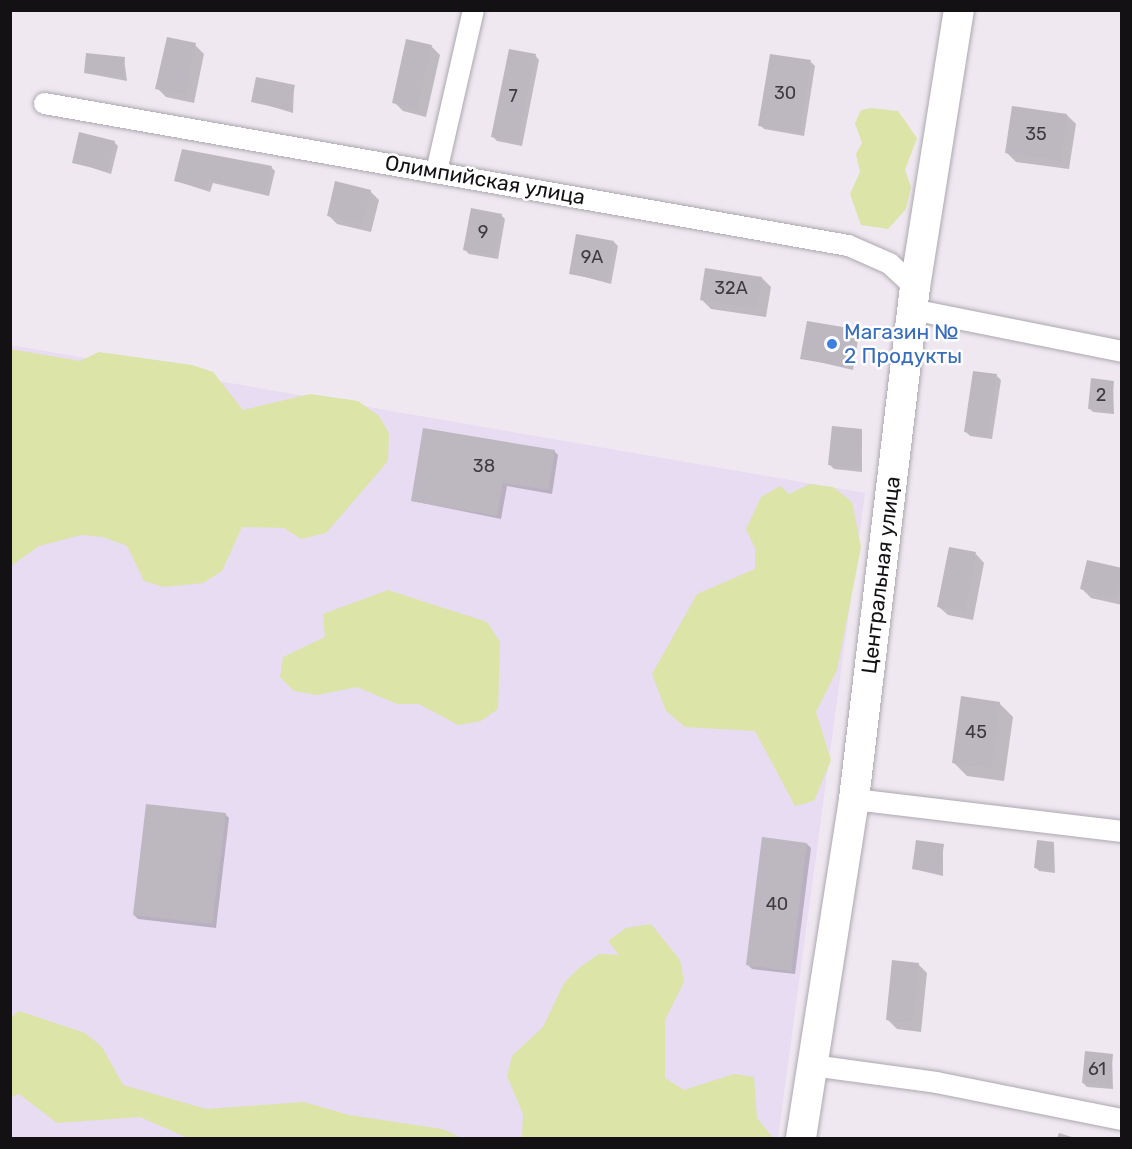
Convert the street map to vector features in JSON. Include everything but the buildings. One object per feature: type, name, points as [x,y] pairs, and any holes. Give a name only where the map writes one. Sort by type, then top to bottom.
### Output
[{"type":"street","points":[[436,171],[473,10]]},
{"type":"street","name":"Центральная улица","points":[[801,1138],[854,799],[913,298],[958,10]]},
{"type":"street","name":"Олимпийская улица","points":[[44,103],[848,245],[889,263],[913,298]]},
{"type":"street","points":[[913,298],[1122,351]]},
{"type":"street","points":[[854,799],[1122,831]]},
{"type":"street","points":[[812,1065],[936,1082],[1122,1119]]},
{"type":"shaded area","points":[[10,345],[865,493],[778,1138],[11,1138]]},
{"type":"green space","points":[[871,108],[898,111],[917,138],[905,170],[911,187],[906,209],[888,229],[861,225],[850,194],[860,172],[856,154],[862,143],[855,123],[861,110]]},
{"type":"green space","points":[[10,349],[80,361],[99,352],[192,365],[213,372],[243,410],[310,394],[358,401],[379,416],[389,433],[388,461],[326,533],[301,539],[284,528],[242,527],[222,571],[203,583],[164,587],[144,581],[127,546],[103,537],[81,535],[39,546],[11,566]]},
{"type":"green space","points":[[810,484],[833,487],[852,502],[861,547],[837,670],[816,712],[831,760],[814,801],[795,806],[755,731],[685,727],[666,711],[652,674],[697,594],[755,569],[755,548],[746,529],[761,497],[780,486],[789,494]]},
{"type":"green space","points":[[388,590],[487,622],[500,642],[498,709],[481,721],[458,725],[419,704],[397,704],[357,687],[317,695],[294,691],[280,677],[283,657],[325,637],[323,614]]},
{"type":"green space","points":[[651,924],[680,960],[684,982],[665,1020],[665,1078],[684,1090],[734,1074],[754,1077],[757,1118],[773,1138],[522,1138],[523,1114],[507,1076],[512,1056],[543,1027],[564,983],[580,967],[599,954],[619,955],[608,941],[626,928]]},
{"type":"green space","points":[[19,1011],[85,1033],[102,1047],[123,1085],[206,1109],[304,1102],[349,1115],[442,1129],[462,1138],[188,1138],[140,1117],[57,1123],[19,1094],[11,1097],[11,1017]]},
{"type":"place","name":"Магазин № 2 Продукты","points":[[832,344]]}]
